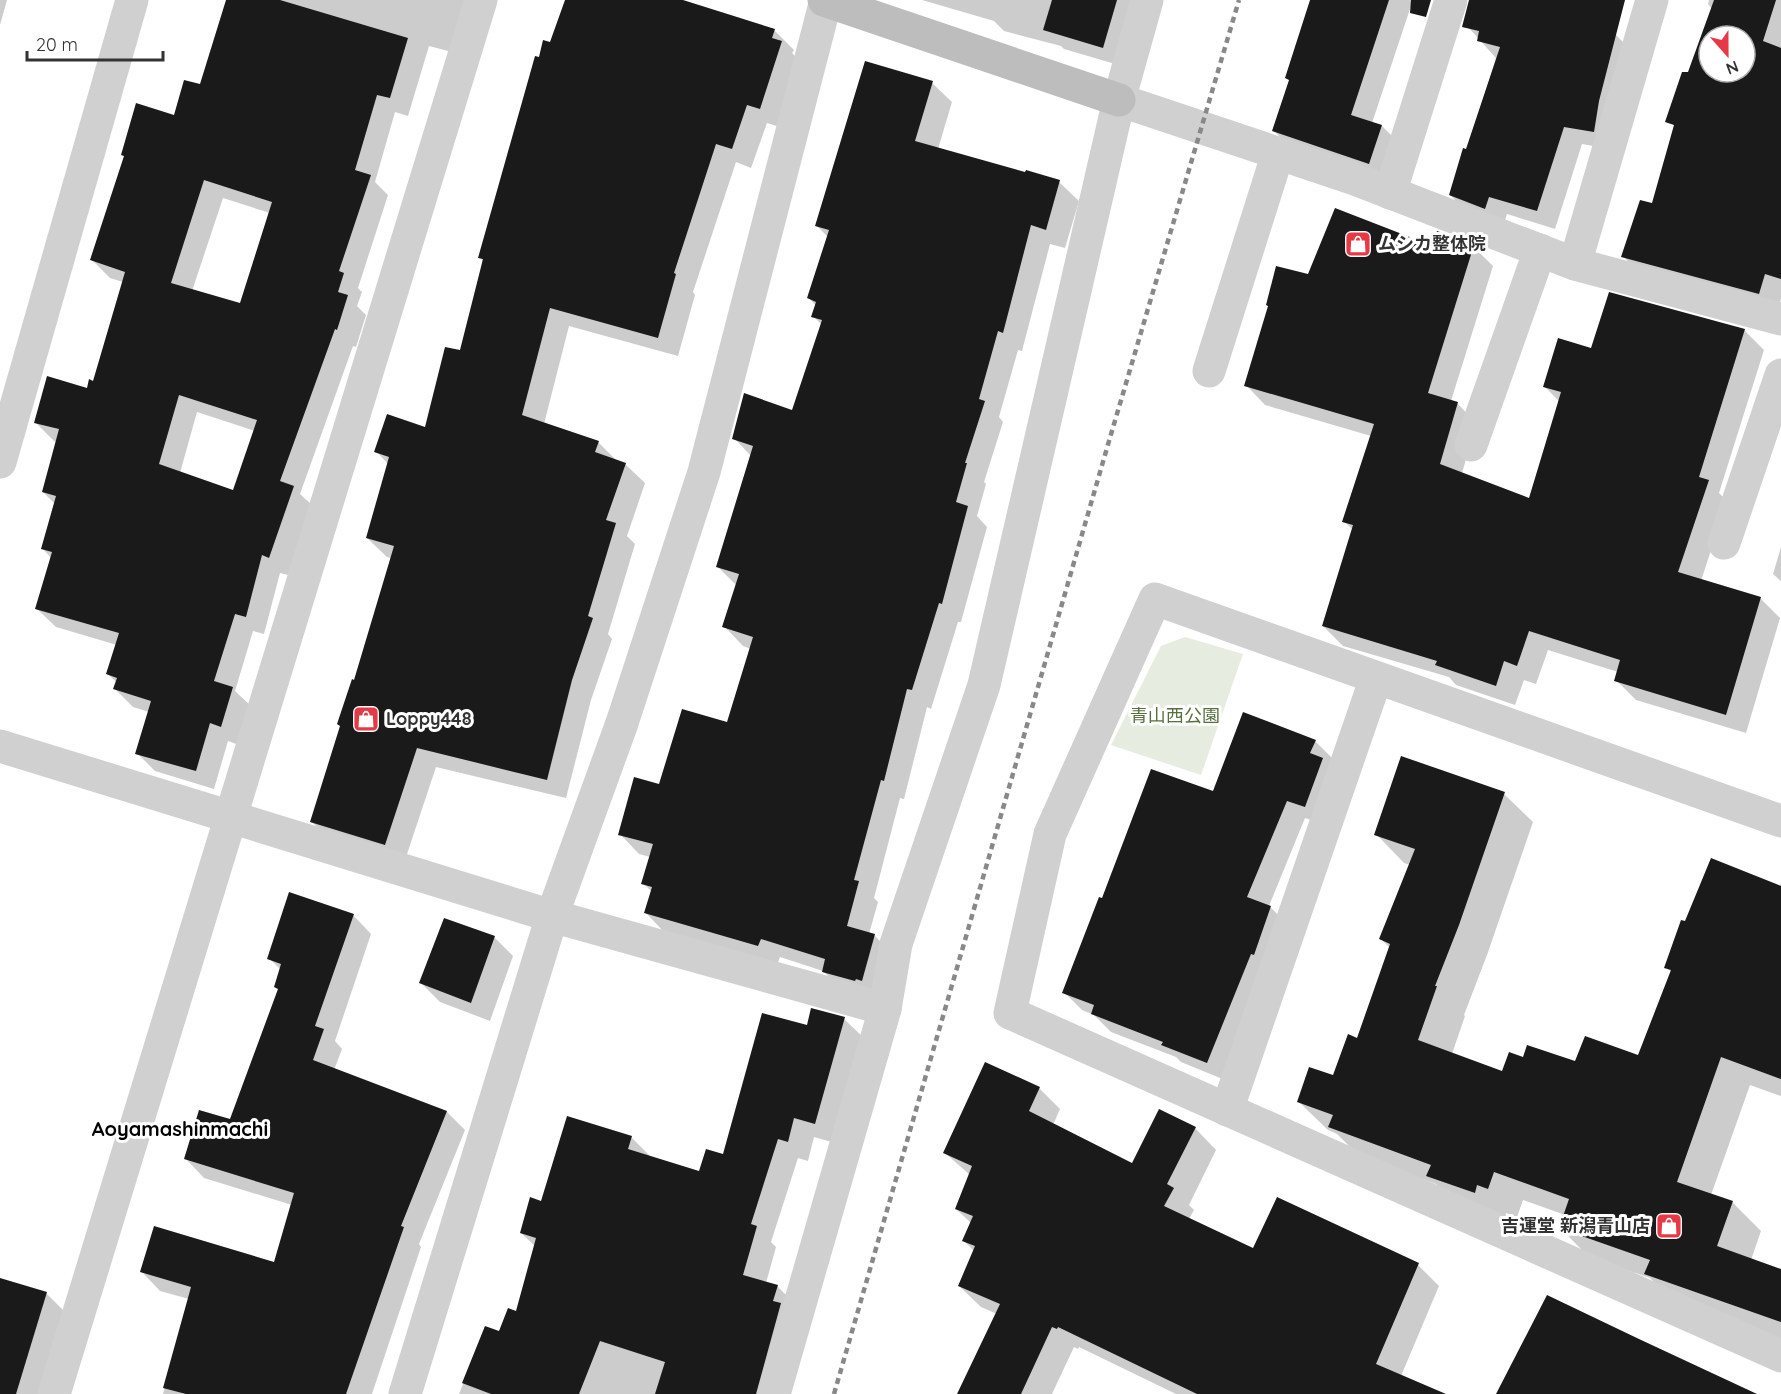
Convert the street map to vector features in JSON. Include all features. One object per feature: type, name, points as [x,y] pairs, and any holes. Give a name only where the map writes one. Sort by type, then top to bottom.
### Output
[{"type":"street","points":[[0,462],[132,0]]},
{"type":"street","points":[[54,1394],[481,0]]},
{"type":"street","points":[[405,1394],[552,916],[622,723],[704,472],[825,0],[1278,153],[1575,264],[1781,319]]},
{"type":"street","points":[[774,1394],[885,1009],[896,944],[984,684],[1119,100],[1147,0]]},
{"type":"street","points":[[1390,193],[1450,0]]},
{"type":"street","points":[[1575,264],[1652,0]]},
{"type":"street","points":[[1209,371],[1278,153]]},
{"type":"street","points":[[1471,445],[1540,250]]},
{"type":"street","points":[[1724,543],[1781,375]]},
{"type":"street","points":[[1781,821],[1155,598],[1050,834],[1010,1013],[1781,1356]]},
{"type":"street","points":[[1227,1110],[1376,678]]},
{"type":"street","points":[[0,746],[552,916],[885,1009]]},
{"type":"green space","name":"青山西公園","points":[[1185,637],[1243,654],[1201,775],[1111,745],[1161,646]]},
{"type":"building","points":[[226,0],[280,0],[408,38],[390,98],[377,95],[355,170],[371,175],[339,271],[344,273],[338,292],[348,295],[280,481],[294,486],[269,558],[262,555],[246,617],[235,614],[214,681],[233,687],[221,727],[210,723],[196,771],[135,754],[151,701],[113,689],[117,678],[106,674],[119,633],[35,609],[52,552],[41,549],[56,496],[42,492],[59,429],[34,423],[47,376],[87,388],[89,379],[93,381],[125,272],[90,260],[124,156],[121,155],[136,103],[174,115],[184,80],[200,84]],"holes":[[[204,180],[272,202],[240,303],[171,283]],[[179,395],[257,420],[233,490],[159,464]]]},
{"type":"building","points":[[565,0],[683,0],[775,29],[772,38],[782,41],[760,109],[747,105],[732,149],[716,144],[674,273],[676,274],[658,338],[550,308],[522,415],[599,441],[595,452],[626,463],[606,520],[616,523],[588,616],[593,618],[572,680],[547,780],[417,748],[385,845],[310,822],[340,726],[337,724],[352,679],[354,680],[394,546],[366,538],[389,457],[374,452],[387,414],[425,427],[445,347],[460,350],[483,259],[478,258],[535,56],[539,57],[543,40],[550,42]]},
{"type":"building","points":[[1052,0],[1117,0],[1103,48],[1043,30]]},
{"type":"building","points":[[1310,0],[1389,0],[1351,115],[1382,125],[1369,164],[1272,131],[1289,80],[1285,78]]},
{"type":"building","points":[[1411,0],[1431,0],[1426,17],[1410,13]]},
{"type":"building","points":[[1469,0],[1625,0],[1599,101],[1594,132],[1564,127],[1537,211],[1489,197],[1485,209],[1449,195],[1463,148],[1466,149],[1500,47],[1477,41],[1479,31],[1462,27]]},
{"type":"building","points":[[1714,0],[1776,0],[1763,41],[1781,48],[1781,279],[1765,274],[1759,294],[1621,257],[1640,200],[1652,203],[1674,125],[1665,122],[1682,72],[1688,72],[1697,47],[1697,84],[1757,84],[1757,24],[1705,24]]},
{"type":"building","points":[[865,61],[933,81],[915,141],[1060,180],[1046,230],[1031,225],[1003,333],[998,331],[979,399],[985,401],[965,463],[967,463],[956,502],[968,506],[942,604],[939,603],[912,690],[907,689],[884,781],[881,780],[854,880],[859,881],[847,926],[875,934],[862,981],[856,979],[855,981],[822,972],[825,959],[761,939],[758,946],[644,913],[652,887],[641,884],[653,844],[618,835],[634,777],[659,784],[682,709],[727,722],[753,637],[722,627],[739,574],[716,567],[753,446],[732,439],[744,393],[792,410],[822,320],[811,317],[816,302],[807,298],[829,230],[815,226]]},
{"type":"building","points":[[1335,208],[1420,241],[1421,237],[1434,241],[1437,231],[1474,245],[1428,393],[1458,402],[1440,464],[1529,498],[1561,392],[1543,387],[1558,338],[1591,348],[1609,292],[1745,329],[1699,477],[1709,480],[1678,572],[1761,597],[1726,715],[1614,681],[1620,660],[1529,631],[1517,666],[1504,661],[1496,686],[1435,665],[1437,661],[1322,626],[1353,525],[1342,522],[1374,424],[1244,386],[1268,306],[1266,305],[1276,266],[1308,274]]},
{"type":"building","points":[[1243,712],[1316,740],[1310,753],[1323,758],[1305,807],[1287,801],[1247,897],[1271,906],[1254,955],[1251,954],[1207,1063],[1161,1045],[1163,1042],[1091,1014],[1094,1005],[1062,993],[1099,897],[1102,898],[1151,769],[1213,791]]},
{"type":"building","points":[[1401,756],[1505,792],[1459,925],[1435,986],[1437,986],[1418,1040],[1502,1071],[1509,1052],[1523,1057],[1527,1045],[1575,1061],[1585,1036],[1638,1055],[1671,970],[1664,968],[1681,920],[1685,921],[1711,858],[1781,886],[1781,1079],[1721,1057],[1677,1182],[1733,1201],[1717,1246],[1781,1269],[1781,1322],[1644,1274],[1650,1260],[1559,1228],[1569,1199],[1494,1172],[1488,1189],[1477,1185],[1475,1193],[1426,1176],[1431,1165],[1328,1127],[1333,1115],[1297,1102],[1309,1067],[1333,1075],[1348,1034],[1357,1038],[1390,944],[1379,939],[1415,849],[1374,835]]},
{"type":"building","points":[[289,892],[354,914],[315,1026],[324,1029],[313,1060],[447,1111],[401,1226],[404,1227],[346,1394],[186,1394],[163,1388],[191,1287],[140,1272],[154,1226],[274,1262],[294,1193],[184,1159],[199,1110],[230,1119],[278,989],[274,987],[281,964],[267,959]]},
{"type":"building","points":[[444,918],[495,936],[471,1003],[419,983]]},
{"type":"building","points":[[811,1008],[845,1017],[815,1124],[794,1118],[788,1142],[778,1139],[751,1224],[757,1226],[743,1275],[778,1285],[773,1301],[781,1303],[756,1394],[655,1394],[665,1362],[600,1341],[579,1394],[491,1394],[462,1383],[485,1326],[499,1331],[508,1308],[516,1311],[536,1238],[520,1233],[530,1197],[541,1201],[567,1116],[632,1136],[628,1149],[699,1171],[706,1149],[723,1154],[762,1013],[807,1025]]},
{"type":"building","points":[[985,1062],[1040,1087],[1029,1111],[1132,1163],[1159,1109],[1196,1127],[1167,1184],[1174,1188],[1164,1206],[1253,1248],[1277,1197],[1419,1263],[1376,1364],[1446,1394],[1197,1394],[1058,1327],[1057,1329],[1052,1327],[1021,1394],[957,1394],[1000,1304],[958,1286],[975,1246],[962,1241],[973,1216],[955,1209],[972,1166],[943,1153]]},
{"type":"building","points":[[0,1278],[47,1292],[16,1394],[0,1394]]},
{"type":"building","points":[[1547,1295],[1639,1339],[1757,1394],[1496,1394]]},
{"type":"railway","points":[[834,1394],[1109,441],[1239,0]]},
{"type":"place","name":"ムシカ整体院","points":[[1358,244]]},
{"type":"place","name":"Loppy448","points":[[366,719]]},
{"type":"place","name":"吉運堂 新潟青山店","points":[[1669,1226]]},
{"type":"district","name":"Aoyamashinmachi","points":[[180,1129]]}]
